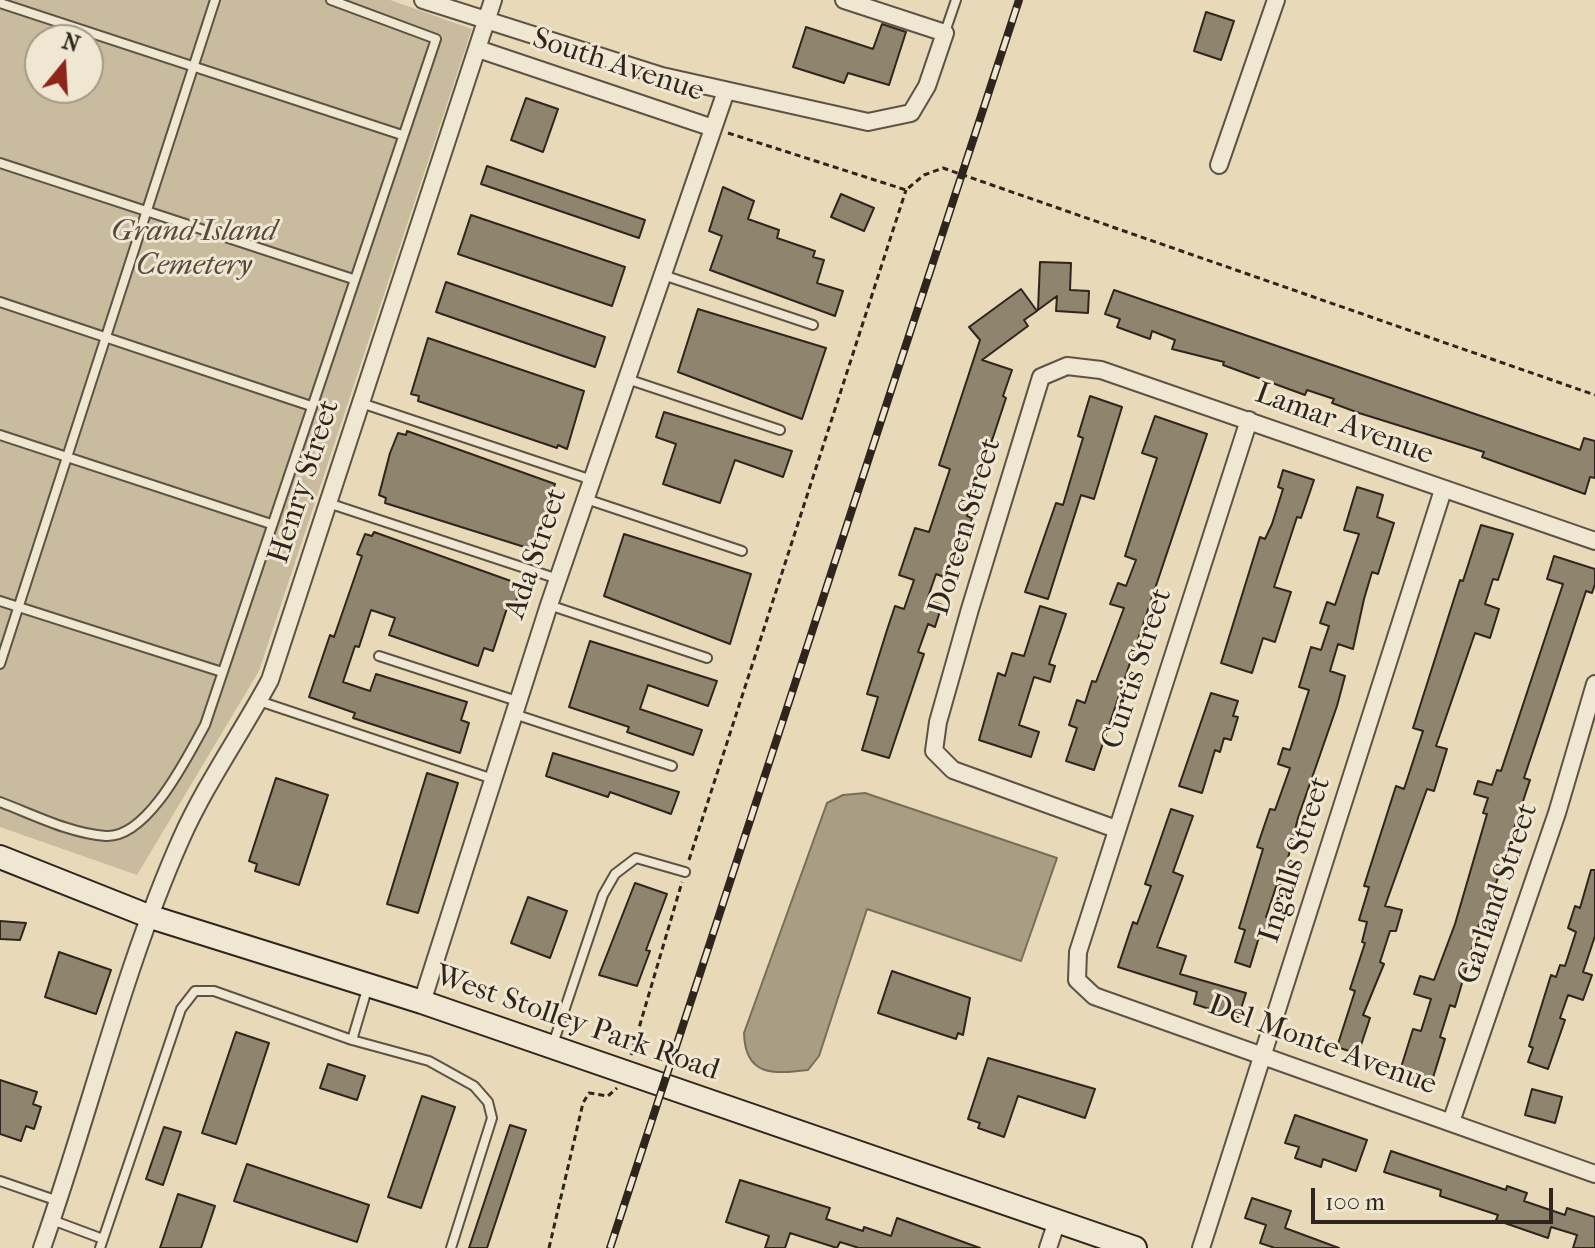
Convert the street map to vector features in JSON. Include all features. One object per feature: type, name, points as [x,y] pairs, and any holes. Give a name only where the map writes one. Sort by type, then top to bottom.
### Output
[{"type":"main road","name":"West Stolley Park Road","points":[[0,857],[151,917],[422,1002],[1135,1248]]},
{"type":"street","points":[[423,0],[662,76],[726,91]]},
{"type":"street","name":"Henry Street","points":[[42,1248],[151,917],[205,788],[270,680],[493,0]]},
{"type":"street","points":[[844,0],[945,33]]},
{"type":"street","points":[[1219,165],[1276,0]]},
{"type":"street","name":"South Avenue","points":[[478,49],[713,128],[726,91],[868,122],[911,113],[927,86],[945,33]]},
{"type":"street","name":"Ada Street","points":[[422,1002],[549,605],[713,128]]},
{"type":"street","name":"Lamar Avenue","points":[[1073,366],[1101,370],[1595,541]]},
{"type":"street","name":"Doreen Street","points":[[1073,366],[1041,377],[937,727],[934,751],[953,770],[1116,829]]},
{"type":"street","name":"Curtis Street","points":[[1083,936],[1249,420]]},
{"type":"street","name":"Ingalls Street","points":[[1201,1248],[1443,490]]},
{"type":"street","name":"Garland Street","points":[[1451,1122],[1557,813],[1595,684]]},
{"type":"street","name":"Del Monte Avenue","points":[[1083,936],[1078,952],[1077,980],[1094,996],[1595,1174]]},
{"type":"street","points":[[1048,1248],[1057,1221]]},
{"type":"lane","points":[[0,664],[215,0]]},
{"type":"lane","points":[[0,802],[107,836],[133,827],[166,791],[205,725],[436,39],[331,0]]},
{"type":"lane","points":[[945,33],[956,0]]},
{"type":"lane","points":[[0,3],[402,135]]},
{"type":"lane","points":[[0,163],[353,279]]},
{"type":"lane","points":[[663,275],[813,325]]},
{"type":"lane","points":[[0,302],[311,406]]},
{"type":"lane","points":[[627,379],[780,430]]},
{"type":"lane","points":[[360,403],[592,480]]},
{"type":"lane","points":[[0,435],[271,524]]},
{"type":"lane","points":[[586,499],[742,551]]},
{"type":"lane","points":[[327,503],[558,579]]},
{"type":"lane","points":[[0,601],[222,672]]},
{"type":"lane","points":[[549,605],[707,658]]},
{"type":"lane","points":[[379,656],[672,766]]},
{"type":"lane","points":[[259,701],[493,779]]},
{"type":"lane","points":[[551,1048],[603,895],[615,874],[636,858],[685,872]]},
{"type":"lane","points":[[352,1040],[369,985]]},
{"type":"lane","points":[[52,1220],[102,1243],[181,1009],[195,991],[214,991],[352,1040],[429,1061],[474,1086],[488,1102],[492,1118],[451,1248]]},
{"type":"lane","points":[[0,1181],[58,1201]]},
{"type":"path","points":[[713,128],[906,190]]},
{"type":"path","points":[[549,1248],[583,1103],[589,1093],[614,1094],[625,1074],[685,872],[906,190],[924,175],[943,168],[1595,395]]},
{"type":"green space","name":"Grand Island Cemetery","points":[[0,0],[390,0],[472,29],[259,671],[137,875],[0,827]]},
{"type":"shaded area","points":[[865,793],[1057,858],[1021,961],[867,909],[819,1056],[808,1070],[764,1070],[750,1058],[744,1033],[827,803],[843,795]]},
{"type":"building","points":[[1206,12],[1234,21],[1221,60],[1194,51]]},
{"type":"building","points":[[882,24],[906,32],[889,85],[848,73],[844,83],[793,67],[806,27],[873,49]]},
{"type":"building","points":[[526,98],[558,109],[543,152],[511,140]]},
{"type":"building","points":[[487,166],[645,220],[639,238],[481,184]]},
{"type":"building","points":[[723,187],[754,201],[748,219],[779,230],[777,238],[815,251],[813,257],[824,260],[817,283],[843,291],[835,316],[710,270],[722,236],[709,231]]},
{"type":"building","points":[[841,194],[874,208],[864,231],[831,217]]},
{"type":"building","points":[[471,215],[625,267],[612,306],[458,254]]},
{"type":"building","points":[[1040,262],[1071,263],[1070,290],[1089,291],[1088,313],[1056,311],[1057,296],[1038,310]]},
{"type":"building","points":[[446,282],[605,337],[595,367],[436,312]]},
{"type":"building","points":[[1021,289],[1037,311],[1024,320],[1028,326],[982,360],[1012,370],[1003,396],[1006,398],[967,516],[972,518],[957,565],[948,562],[944,577],[936,574],[927,600],[942,605],[935,627],[928,624],[918,652],[924,654],[889,758],[862,750],[878,697],[867,694],[895,606],[904,609],[914,580],[899,575],[915,528],[929,532],[950,469],[939,465],[980,340],[969,327]]},
{"type":"building","points":[[1114,290],[1580,450],[1584,438],[1595,441],[1595,478],[1590,477],[1585,494],[1482,457],[1484,452],[1332,403],[1334,399],[1307,390],[1305,395],[1223,365],[1224,362],[1172,349],[1175,340],[1152,331],[1150,339],[1117,327],[1120,319],[1105,314]]},
{"type":"building","points":[[698,309],[826,348],[802,419],[678,372]]},
{"type":"building","points":[[428,338],[584,391],[567,449],[418,401],[419,396],[411,394]]},
{"type":"building","points":[[1090,396],[1122,407],[1094,499],[1081,495],[1048,599],[1025,592],[1056,503],[1063,505],[1083,438],[1078,436]]},
{"type":"building","points":[[664,412],[792,451],[783,477],[735,460],[720,503],[663,484],[676,444],[656,437]]},
{"type":"building","points":[[1155,416],[1207,434],[1094,770],[1066,761],[1077,728],[1069,725],[1077,700],[1085,703],[1092,681],[1096,682],[1124,608],[1110,604],[1118,583],[1126,586],[1136,560],[1125,556],[1157,458],[1142,453]]},
{"type":"building","points":[[407,431],[555,484],[534,550],[385,503],[386,498],[379,495],[390,453],[398,433],[406,435]]},
{"type":"building","points":[[1283,470],[1314,480],[1301,518],[1297,517],[1274,587],[1291,592],[1275,642],[1263,638],[1252,673],[1221,663],[1260,537],[1265,539],[1272,524],[1283,489],[1278,487]]},
{"type":"building","points":[[1357,487],[1383,495],[1377,517],[1394,523],[1378,574],[1372,572],[1353,649],[1338,644],[1330,671],[1345,676],[1337,706],[1298,818],[1281,886],[1277,884],[1266,917],[1271,918],[1265,938],[1259,937],[1250,967],[1235,962],[1245,930],[1239,928],[1263,849],[1257,847],[1270,809],[1275,810],[1290,768],[1278,764],[1283,748],[1290,750],[1309,690],[1299,687],[1311,647],[1321,650],[1329,626],[1320,623],[1327,602],[1335,605],[1359,534],[1344,530]]},
{"type":"building","points":[[1481,525],[1513,534],[1498,580],[1493,579],[1485,604],[1499,609],[1490,638],[1475,633],[1436,746],[1447,749],[1434,791],[1427,789],[1385,906],[1402,910],[1396,931],[1390,931],[1380,962],[1384,964],[1363,1015],[1370,1018],[1358,1054],[1337,1047],[1355,991],[1350,989],[1365,943],[1362,942],[1367,922],[1359,920],[1369,887],[1364,886],[1396,786],[1404,789],[1423,731],[1413,728],[1460,580],[1463,581]]},
{"type":"building","points":[[374,532],[522,585],[514,607],[508,605],[493,651],[484,648],[478,666],[389,635],[395,618],[371,610],[359,647],[355,646],[343,682],[370,691],[376,674],[467,702],[461,720],[469,723],[460,753],[353,718],[355,713],[309,697],[362,556],[357,554],[365,534],[372,536]]},
{"type":"building","points":[[624,534],[751,574],[730,644],[604,596]]},
{"type":"building","points":[[1554,556],[1595,569],[1595,584],[1592,593],[1586,591],[1524,778],[1530,780],[1482,926],[1479,925],[1455,1007],[1450,1005],[1440,1037],[1445,1039],[1431,1084],[1399,1074],[1413,1029],[1421,1031],[1431,999],[1414,994],[1420,976],[1434,980],[1455,924],[1487,814],[1483,813],[1488,798],[1474,794],[1478,781],[1492,785],[1497,770],[1501,771],[1563,584],[1547,579]]},
{"type":"building","points":[[1040,606],[1066,614],[1049,664],[1055,666],[1050,682],[1034,677],[1019,725],[1039,732],[1031,757],[979,740],[998,673],[1005,676],[1012,653],[1024,656]]},
{"type":"building","points":[[590,641],[717,681],[708,706],[648,685],[640,709],[702,730],[693,755],[627,732],[629,727],[569,707]]},
{"type":"building","points":[[1211,693],[1238,701],[1233,716],[1238,717],[1231,740],[1224,738],[1220,752],[1215,750],[1202,793],[1179,786]]},
{"type":"building","points":[[553,753],[679,792],[671,814],[610,792],[608,797],[546,776]]},
{"type":"building","points":[[427,773],[458,783],[418,913],[387,904]]},
{"type":"building","points":[[276,778],[328,795],[299,885],[255,871],[257,864],[249,861]]},
{"type":"building","points":[[1171,809],[1193,816],[1173,872],[1183,876],[1157,947],[1186,956],[1180,974],[1246,993],[1238,1018],[1194,1004],[1197,992],[1118,967],[1133,922],[1137,924],[1151,886],[1145,884]]},
{"type":"building","points":[[1591,870],[1595,870],[1595,936],[1583,972],[1592,975],[1583,1000],[1568,995],[1560,1018],[1565,1020],[1548,1069],[1528,1062],[1533,1048],[1529,1046],[1551,975],[1556,977],[1560,965],[1565,966],[1576,932],[1568,928],[1575,906],[1580,908]]},
{"type":"building","points":[[635,883],[667,894],[646,950],[650,951],[637,986],[599,975]]},
{"type":"building","points":[[528,897],[567,911],[550,958],[511,943]]},
{"type":"building","points":[[0,921],[26,923],[20,940],[0,939]]},
{"type":"building","points":[[59,952],[111,970],[96,1014],[45,997]]},
{"type":"building","points":[[892,971],[970,998],[963,1035],[958,1033],[956,1039],[878,1013]]},
{"type":"building","points":[[236,1032],[269,1043],[236,1144],[202,1133]]},
{"type":"building","points":[[988,1058],[1095,1089],[1085,1118],[1018,1096],[1004,1137],[978,1128],[980,1123],[968,1119]]},
{"type":"building","points":[[328,1064],[365,1076],[357,1100],[320,1088]]},
{"type":"building","points":[[0,1080],[37,1092],[33,1104],[41,1107],[34,1129],[26,1126],[21,1141],[0,1134]]},
{"type":"building","points":[[1532,1089],[1562,1097],[1555,1123],[1525,1115]]},
{"type":"building","points":[[422,1096],[455,1107],[421,1208],[388,1197]]},
{"type":"building","points":[[1295,1115],[1367,1140],[1356,1171],[1323,1159],[1321,1167],[1295,1158],[1299,1147],[1285,1143]]},
{"type":"building","points":[[510,1125],[526,1130],[487,1248],[469,1248]]},
{"type":"building","points":[[164,1127],[181,1132],[163,1185],[146,1179]]},
{"type":"building","points":[[1391,1151],[1506,1190],[1507,1186],[1527,1193],[1524,1201],[1565,1215],[1567,1208],[1595,1217],[1595,1248],[1573,1248],[1577,1235],[1551,1227],[1548,1238],[1496,1220],[1498,1215],[1440,1196],[1441,1190],[1384,1172]]},
{"type":"building","points":[[247,1164],[369,1205],[357,1242],[234,1201]]},
{"type":"building","points":[[740,1180],[830,1208],[826,1219],[863,1231],[864,1227],[891,1236],[897,1218],[980,1248],[859,1248],[840,1242],[837,1248],[790,1233],[785,1248],[765,1248],[769,1236],[726,1222]]},
{"type":"building","points":[[178,1194],[215,1206],[201,1248],[160,1248]]},
{"type":"building","points":[[1252,1198],[1291,1211],[1285,1228],[1339,1248],[1275,1248],[1260,1243],[1266,1225],[1245,1218]]},
{"type":"railway","points":[[610,1248],[1019,0]]}]
